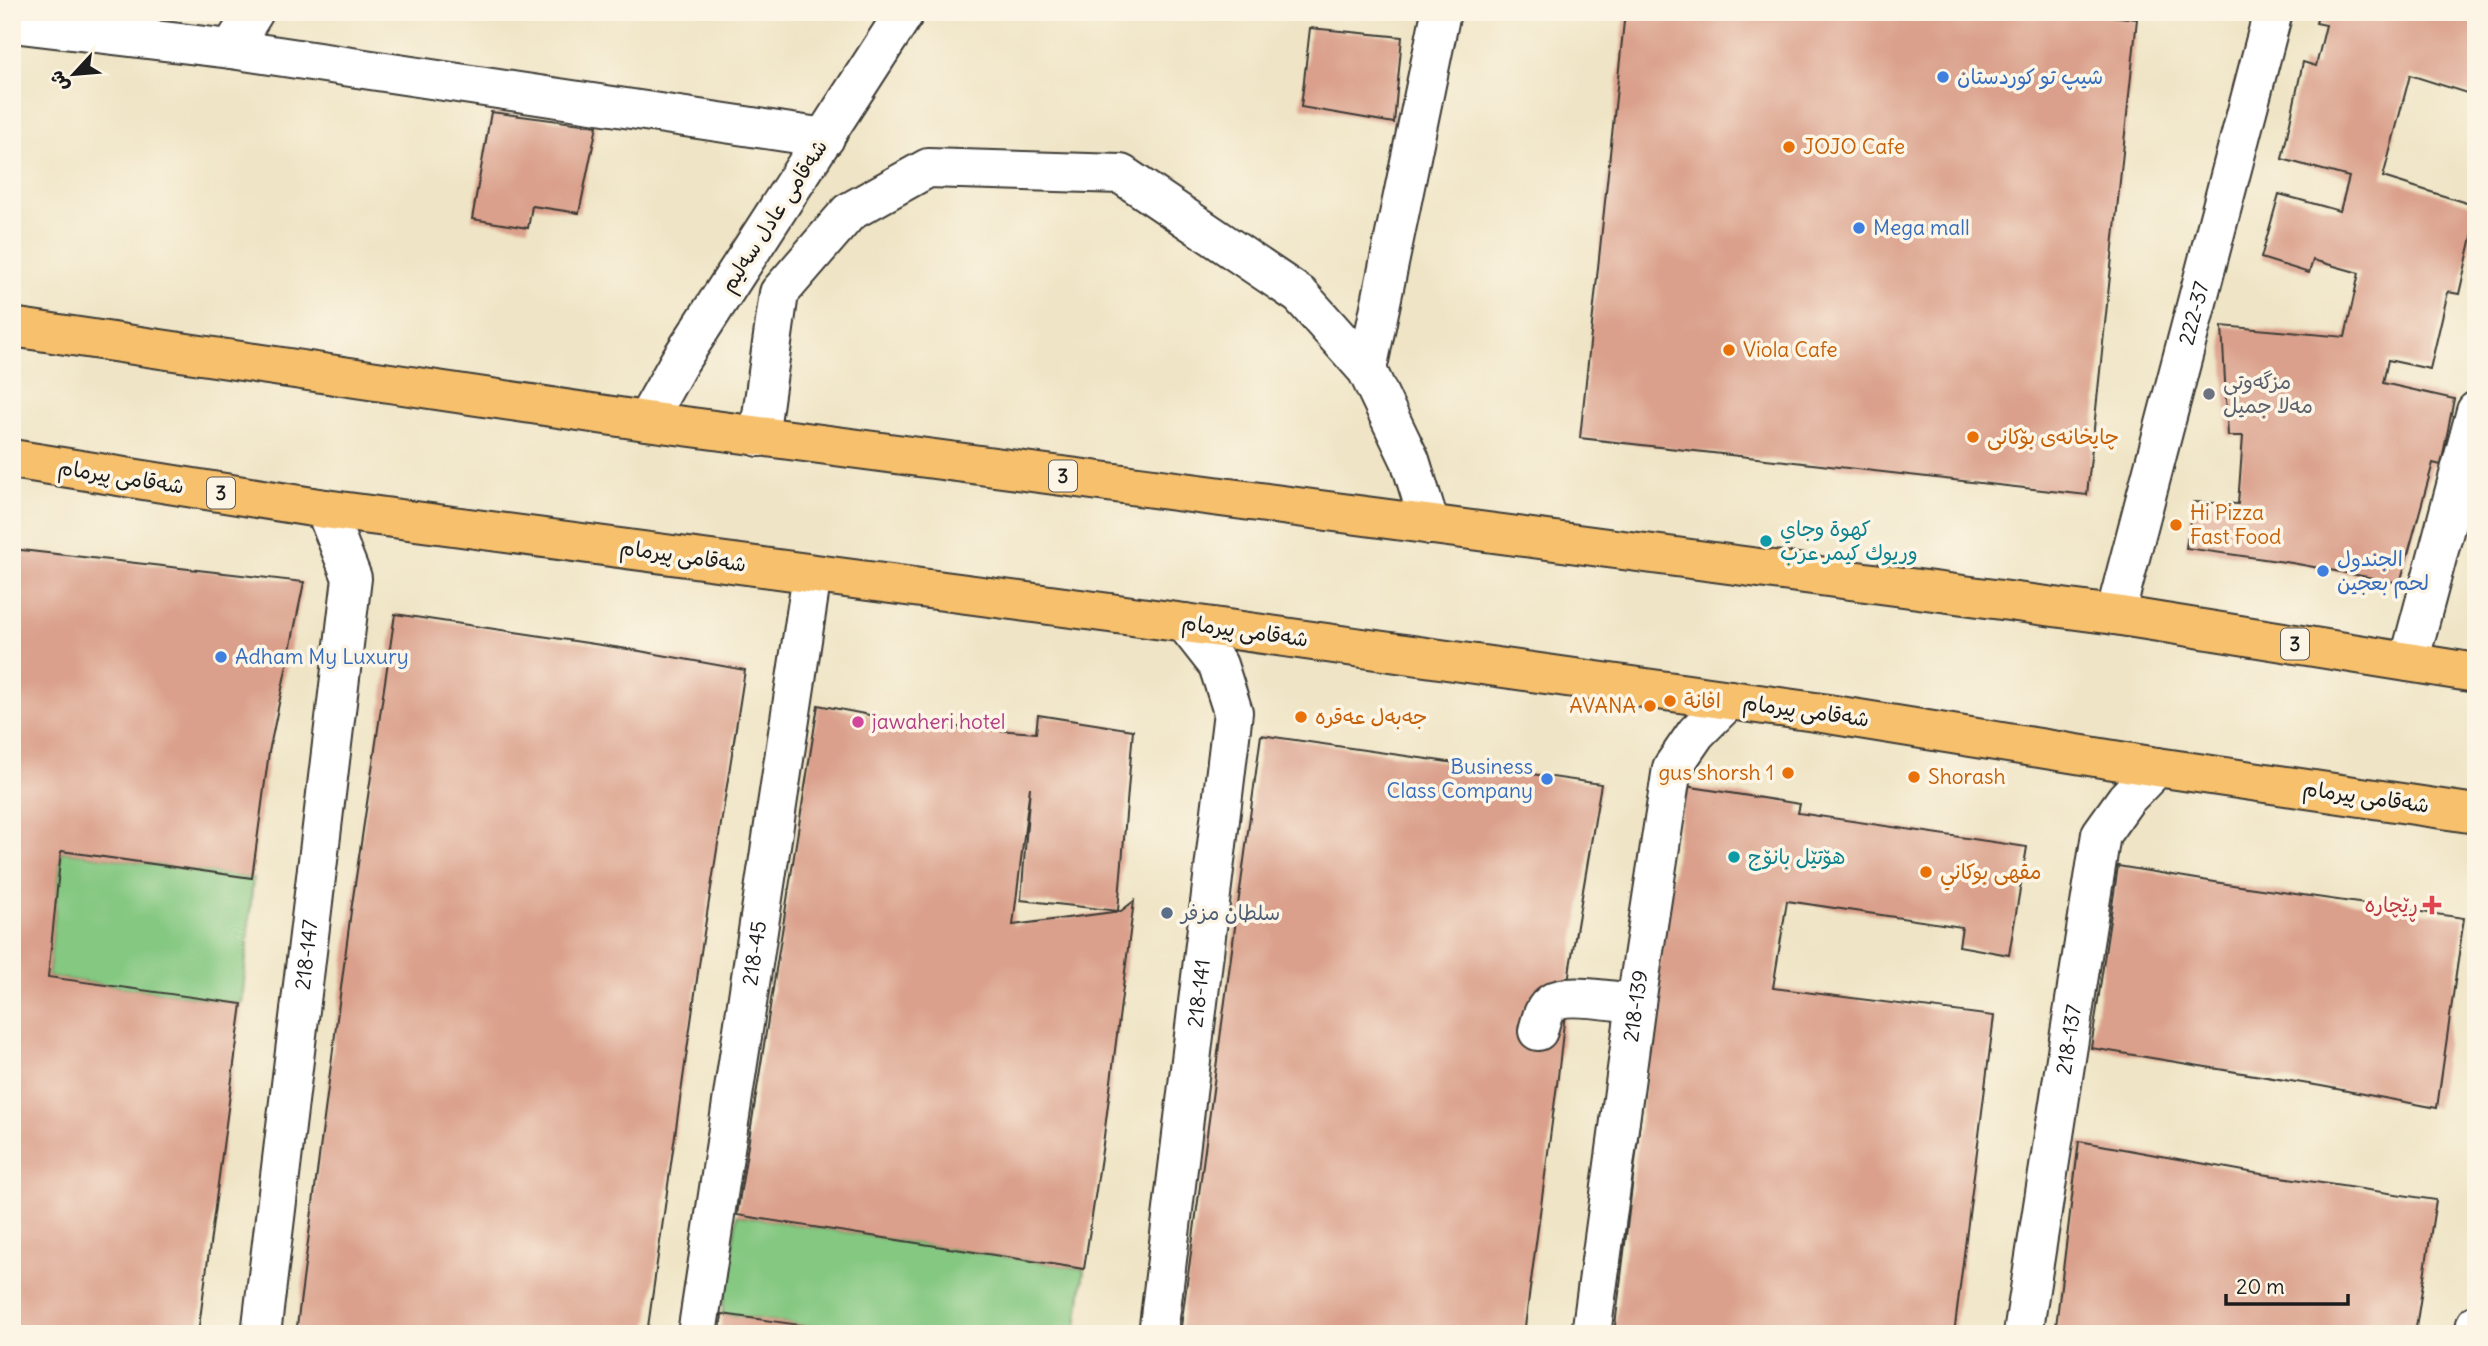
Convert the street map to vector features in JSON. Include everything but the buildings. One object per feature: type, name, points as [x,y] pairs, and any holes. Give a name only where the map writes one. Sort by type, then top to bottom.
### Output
[{"type":"highway","name":"3","points":[[12,327],[758,437],[2115,615],[2476,673]]},
{"type":"highway","name":"شەقامی پیرمام","points":[[12,460],[325,509],[1185,623],[1729,700],[2476,814]]},
{"type":"street","points":[[231,49],[254,12]]},
{"type":"street","name":"شەقامی عادل سەلیم","points":[[646,421],[679,362],[905,12]]},
{"type":"street","points":[[1367,370],[1441,12]]},
{"type":"street","name":"222-37","points":[[2115,615],[2273,12]]},
{"type":"street","points":[[12,23],[231,49],[825,138]]},
{"type":"street","points":[[758,437],[779,293],[849,212],[928,168],[1121,174],[1300,295],[1367,370],[1410,460],[1430,524]]},
{"type":"street","points":[[2409,662],[2476,411]]},
{"type":"street","name":"218-147","points":[[261,1334],[352,578],[325,509]]},
{"type":"street","name":"218-45","points":[[697,1334],[812,574]]},
{"type":"street","name":"218-141","points":[[1158,1334],[1233,712],[1218,665],[1185,623]]},
{"type":"street","name":"218-139","points":[[1591,1334],[1636,1003],[1672,768],[1696,733],[1729,700]]},
{"type":"street","name":"218-137","points":[[2023,1334],[2101,834],[2126,799],[2157,767]]},
{"type":"street","points":[[1538,1031],[1543,1012],[1552,1002],[1564,997],[1636,1003]]},
{"type":"street","points":[[2474,1334],[2476,1324]]},
{"type":"green space","points":[[61,851],[253,878],[242,1004],[48,977]]},
{"type":"green space","points":[[737,1215],[1084,1269],[1076,1334],[860,1334],[722,1314]]},
{"type":"place","name":"شيپ تو كوردستان","points":[[1943,77]]},
{"type":"place","name":"JOJO Cafe","points":[[1789,147]]},
{"type":"place","name":"Mega mall","points":[[1859,228]]},
{"type":"place","name":"Viola Cafe","points":[[1729,350]]},
{"type":"place","name":"مزگەوتی مەلا جمیل","points":[[2209,394]]},
{"type":"place","name":"چایخانەی بۆکانی","points":[[1973,437]]},
{"type":"place","name":"Hi Pizza Fast Food","points":[[2176,525]]},
{"type":"place","name":"كهوة وجاي وريوك كيمر عرب","points":[[1766,541]]},
{"type":"place","name":"الجندول لحم بعجين","points":[[2323,571]]},
{"type":"place","name":"Adham My Luxury","points":[[221,657]]},
{"type":"place","name":"افانة","points":[[1670,701]]},
{"type":"place","name":"AVANA","points":[[1650,706]]},
{"type":"place","name":"جەبەل عەقرە","points":[[1301,717]]},
{"type":"place","name":"jawaheri hotel","points":[[858,722]]},
{"type":"place","name":"gus shorsh 1","points":[[1788,773]]},
{"type":"place","name":"Shorash","points":[[1914,777]]},
{"type":"place","name":"Business Class Company","points":[[1547,779]]},
{"type":"place","name":"هۆتێل بانۆج","points":[[1734,857]]},
{"type":"place","name":"مقهى بوكاني","points":[[1926,872]]},
{"type":"place","name":"ڕێچارە","points":[[2432,905]]},
{"type":"place","name":"سلطان مزفر","points":[[1167,913]]}]
